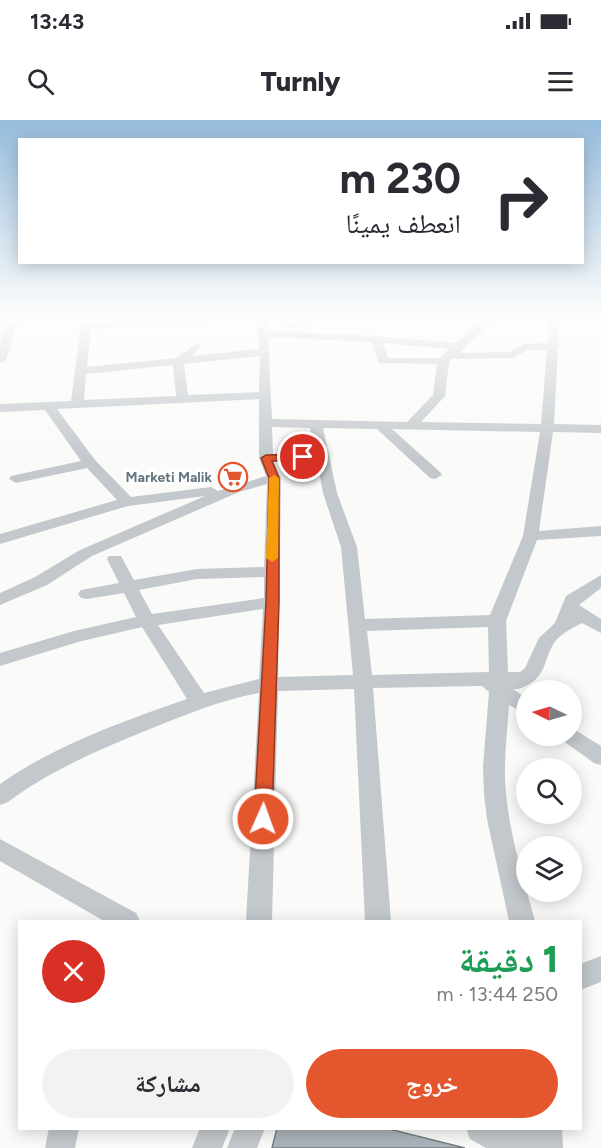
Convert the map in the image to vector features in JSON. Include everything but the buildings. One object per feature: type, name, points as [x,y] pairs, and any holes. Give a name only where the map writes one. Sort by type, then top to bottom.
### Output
[{"type":"street","points":[[77,405],[82,364]]},
{"type":"street","points":[[81,371],[157,364]]},
{"type":"street","points":[[178,364],[183,400]]},
{"type":"street","points":[[259,920],[272,602],[274,478],[266,458],[265,364]]},
{"type":"street","points":[[412,424],[439,396],[445,364]]},
{"type":"street","points":[[522,920],[498,819],[495,794],[496,621],[531,536],[547,428],[553,364]]},
{"type":"street","points":[[0,408],[266,395]]},
{"type":"street","points":[[49,407],[90,463],[127,502]]},
{"type":"street","points":[[266,423],[601,429]]},
{"type":"street","points":[[316,423],[330,493],[349,547],[363,682],[378,920]]},
{"type":"street","points":[[379,424],[435,475]]},
{"type":"street","points":[[266,458],[322,457]]},
{"type":"street","points":[[16,479],[90,463]]},
{"type":"street","points":[[0,600],[41,581],[79,556],[234,489],[274,478]]},
{"type":"street","points":[[0,538],[127,502],[234,489]]},
{"type":"street","points":[[0,528],[24,533]]},
{"type":"street","points":[[531,536],[601,531]]},
{"type":"street","points":[[115,559],[146,620],[199,700]]},
{"type":"street","points":[[87,594],[197,574],[272,572]]},
{"type":"street","points":[[601,580],[572,600],[576,611],[601,627]]},
{"type":"street","points":[[0,660],[74,637],[146,620],[272,602]]},
{"type":"street","points":[[0,796],[61,758],[86,746],[199,700],[237,689],[268,684],[494,683],[527,678],[533,672],[544,642],[576,611]]},
{"type":"street","points":[[358,625],[496,621]]},
{"type":"street","points":[[494,683],[516,700]]},
{"type":"street","points":[[582,744],[601,757]]},
{"type":"street","points":[[0,849],[119,919]]},
{"type":"street","points":[[582,976],[601,969]]},
{"type":"street","points":[[60,1148],[64,1130]]},
{"type":"street","points":[[207,1148],[214,1130]]},
{"type":"street","points":[[243,1148],[249,1130]]},
{"type":"street","points":[[484,1130],[515,1148]]},
{"type":"street","points":[[526,1148],[530,1130]]},
{"type":"street","points":[[547,1130],[548,1148]]},
{"type":"slow traffic","points":[[272,558],[274,478]]},
{"type":"place","name":"Marketi Malik","points":[[233,477]]},
{"type":"route","points":[[263,819],[272,602],[274,478],[266,458],[303,457]]}]
